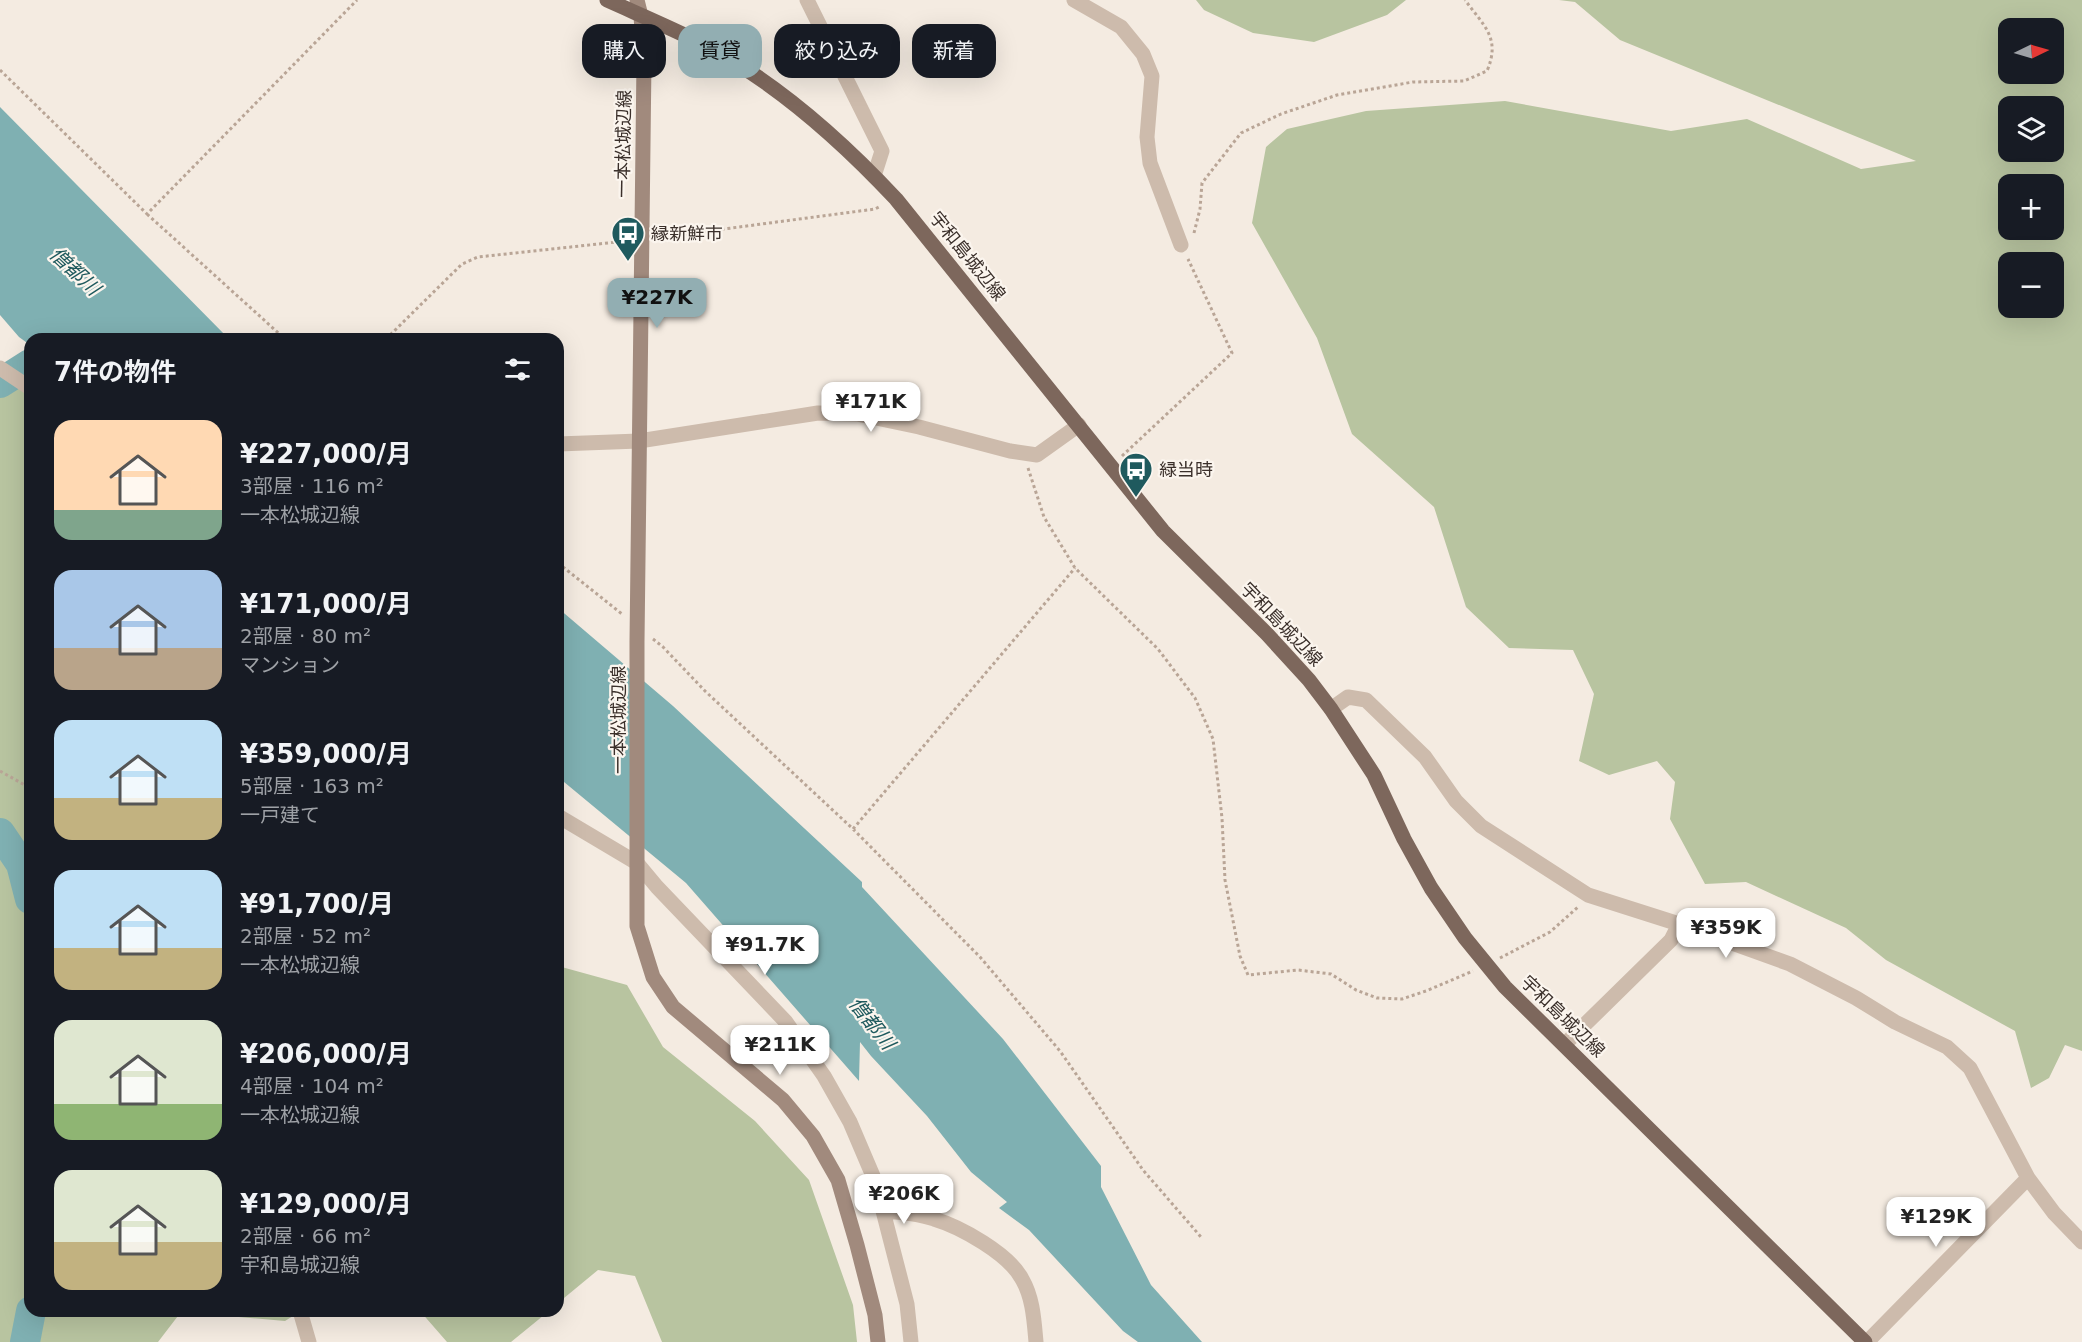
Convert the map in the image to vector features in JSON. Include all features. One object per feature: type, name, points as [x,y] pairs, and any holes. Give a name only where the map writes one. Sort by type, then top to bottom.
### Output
[{"type":"main road","name":"宇和島城辺線","points":[[607,0],[700,42],[752,73],[807,113],[896,199],[1163,531],[1267,634],[1309,680],[1374,775],[1404,839],[1431,888],[1465,938],[1505,987],[1866,1342]]},
{"type":"main road","name":"一本松城辺線","points":[[637,0],[641,16],[644,61],[637,626],[637,926],[653,977],[673,1007],[783,1100],[813,1136],[838,1180],[872,1303],[878,1342]]},
{"type":"street","points":[[807,0],[882,151],[874,176]]},
{"type":"street","points":[[1074,0],[1121,27],[1143,54],[1152,76],[1147,137],[1150,163],[1181,245]]},
{"type":"street","points":[[0,368],[24,384]]},
{"type":"street","points":[[564,444],[639,441],[818,413],[857,414],[919,427],[1010,452],[1036,454],[1079,425]]},
{"type":"street","points":[[1331,709],[1348,697],[1366,700],[1425,757],[1456,801],[1481,826],[1588,895],[1679,924],[1790,964],[1856,998],[1894,1022],[1947,1047],[1970,1068],[2028,1178],[2054,1213],[2082,1242]]},
{"type":"street","points":[[564,820],[638,863],[657,887],[786,1022],[824,1076],[850,1122],[873,1176],[907,1304],[911,1342]]},
{"type":"street","points":[[1565,1044],[1671,940],[1679,924]]},
{"type":"street","points":[[1866,1342],[2028,1178]]},
{"type":"street","points":[[884,1211],[934,1219],[972,1236],[1008,1262],[1022,1277],[1031,1300],[1036,1342]]},
{"type":"street","points":[[302,1317],[309,1342]]},
{"type":"path","points":[[147,214],[357,0]]},
{"type":"path","points":[[1112,466],[1140,436],[1232,353],[1181,245],[1194,235],[1200,209],[1202,183],[1240,133],[1281,114],[1336,95],[1413,82],[1464,81],[1487,71],[1493,55],[1489,32],[1466,0]]},
{"type":"path","points":[[0,70],[147,214],[278,333]]},
{"type":"path","points":[[1026,453],[1030,477],[1044,517],[1075,568],[1158,649],[1195,698],[1213,739],[1222,818],[1225,880],[1240,956],[1248,975],[1298,970],[1331,974],[1356,990],[1377,998],[1402,999],[1487,965],[1550,932],[1579,907],[1588,895]]},
{"type":"path","points":[[564,568],[663,647],[705,691],[853,829],[980,957],[1060,1051],[1143,1170],[1201,1237]]},
{"type":"path","points":[[853,829],[1075,568]]},
{"type":"path","points":[[0,771],[24,785]]},
{"type":"green space","points":[[1196,0],[1406,0],[1387,15],[1314,42],[1253,33],[1204,10]]},
{"type":"green space","points":[[1559,0],[2082,0],[2082,1051],[2065,1045],[2049,1078],[2031,1088],[2015,1031],[1886,960],[1846,928],[1746,882],[1705,884],[1670,819],[1675,782],[1657,761],[1609,775],[1579,761],[1594,694],[1573,650],[1509,648],[1466,607],[1434,507],[1352,434],[1317,338],[1252,223],[1266,147],[1287,129],[1366,111],[1505,101],[1671,131],[1747,119],[1861,169],[1916,161],[1620,40],[1575,2]]},
{"type":"green space","points":[[0,377],[24,387],[24,1317],[177,1317],[158,1342],[0,1342]]},
{"type":"green space","points":[[564,968],[627,985],[663,1047],[755,1121],[809,1180],[853,1305],[857,1342],[662,1342],[635,1276],[598,1270],[564,1298]]},
{"type":"green space","points":[[239,1317],[291,1317],[285,1321]]},
{"type":"green space","points":[[425,1317],[542,1317],[511,1342],[447,1342]]},
{"type":"water","name":"僧都川","points":[[0,107],[223,333],[24,333],[24,341],[0,315]]},
{"type":"water","name":"僧都川","points":[[564,613],[673,706],[862,882],[862,887],[1003,1039],[1101,1166],[1101,1187],[1151,1285],[1202,1342],[1138,1342],[1123,1331],[1029,1230],[999,1208],[1007,1202],[971,1172],[927,1116],[860,1042],[859,1081],[686,883],[564,782]]},
{"type":"waterway","points":[[0,383],[24,368]]},
{"type":"waterway","points":[[0,833],[21,864],[24,876]]},
{"type":"waterway","points":[[25,1342],[30,1317]]},
{"type":"place","name":"縁新鮮市","points":[[628,262]]},
{"type":"place","name":"緑当時","points":[[1136,498]]}]
